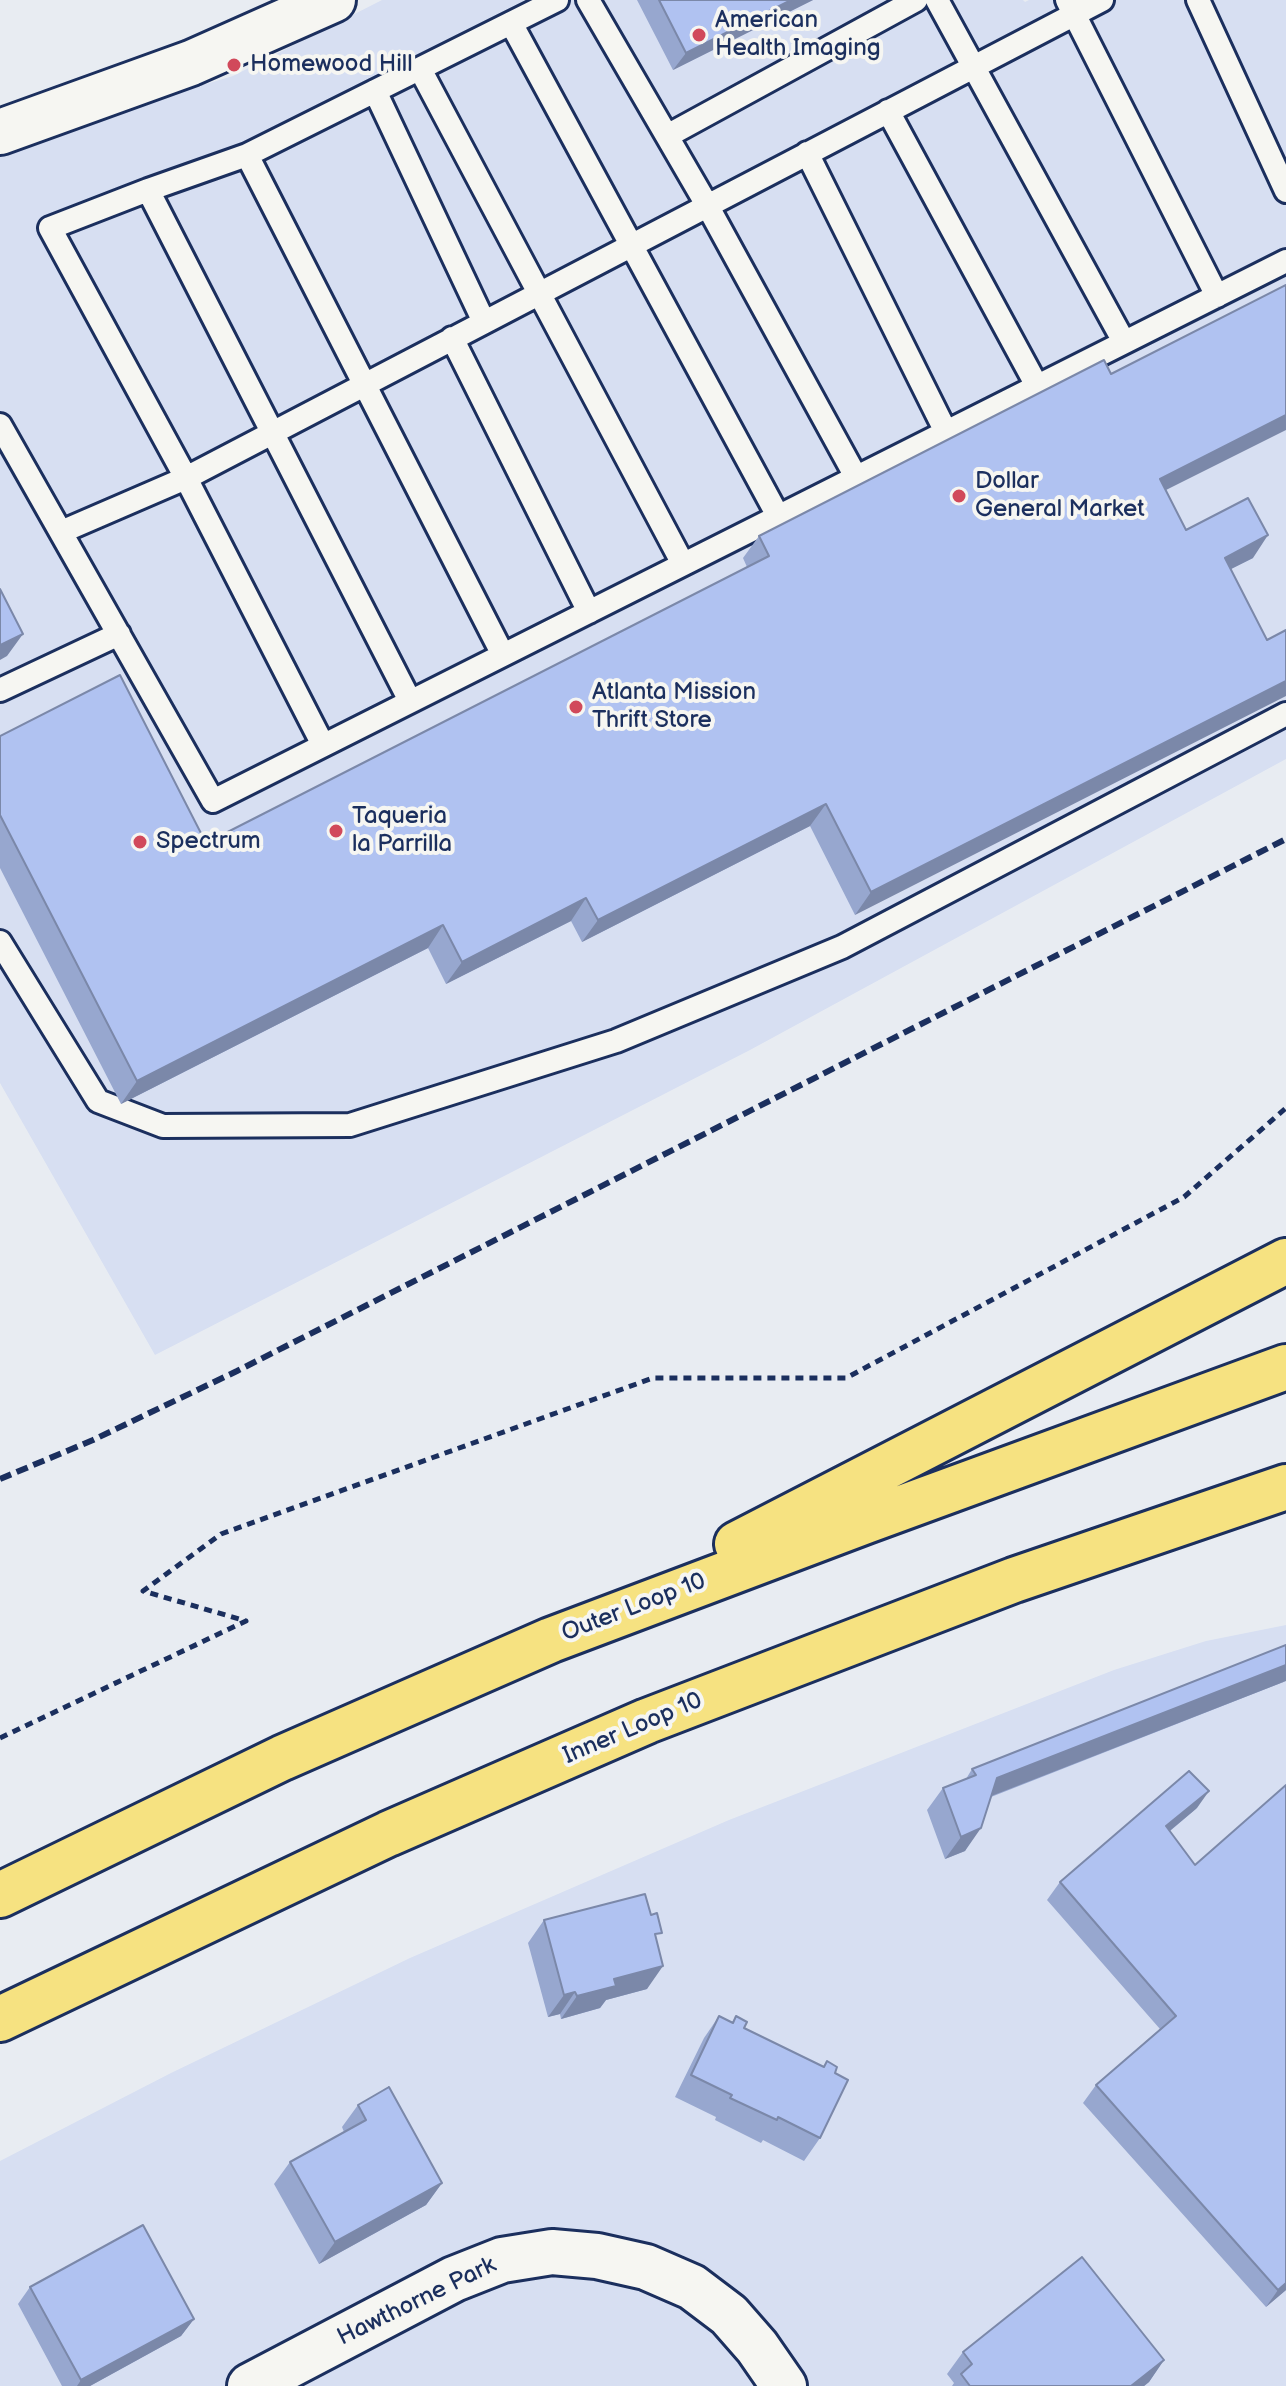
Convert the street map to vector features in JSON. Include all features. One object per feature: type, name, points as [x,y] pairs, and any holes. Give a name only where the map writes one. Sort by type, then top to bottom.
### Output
[{"type":"highway","points":[[551,1640],[1286,1261]]},
{"type":"highway","name":"Outer Loop 10","points":[[0,1895],[282,1758],[551,1640],[1286,1367]]},
{"type":"highway","name":"Inner Loop 10","points":[[0,2019],[388,1834],[647,1721],[1014,1580],[1286,1487]]},
{"type":"street","points":[[0,132],[191,63],[333,0]]},
{"type":"street","name":"Hawthorne Park","points":[[250,2386],[454,2279],[502,2260],[552,2252],[597,2256],[646,2267],[692,2287],[729,2315],[757,2347],[776,2384]]},
{"type":"lane","points":[[323,745],[186,478],[50,228],[247,155],[557,0]]},
{"type":"lane","points":[[588,0],[707,205],[856,477]]},
{"type":"lane","points":[[667,136],[916,0]]},
{"type":"lane","points":[[937,0],[1124,342]]},
{"type":"lane","points":[[61,532],[186,478],[973,66],[1071,7],[1102,0]]},
{"type":"lane","points":[[1198,0],[1286,191]]},
{"type":"lane","points":[[1071,7],[1217,296]]},
{"type":"lane","points":[[511,23],[629,246],[778,516]]},
{"type":"lane","points":[[420,69],[683,564]]},
{"type":"lane","points":[[375,91],[484,322]]},
{"type":"lane","points":[[888,111],[1037,386]]},
{"type":"lane","points":[[807,153],[946,432]]},
{"type":"lane","points":[[247,155],[503,655]]},
{"type":"lane","points":[[148,190],[410,701]]},
{"type":"lane","points":[[0,425],[213,801],[1286,261]]},
{"type":"lane","points":[[452,338],[589,612]]},
{"type":"lane","points":[[0,690],[119,634]]},
{"type":"lane","points":[[0,942],[98,1101],[163,1126],[350,1125],[616,1041],[842,947],[1286,714]]},
{"type":"path","points":[[0,1738],[246,1621],[143,1591],[221,1534],[653,1378],[846,1378],[1184,1197],[1286,1108]]},
{"type":"shaded area","points":[[382,0],[1286,0],[1286,759],[750,1050],[155,1355],[0,1083],[0,145],[233,76]]},
{"type":"shaded area","points":[[1286,1625],[1286,2386],[0,2386],[0,2161],[171,2073],[410,1958],[729,1820],[1114,1670],[1206,1641]]},
{"type":"building","points":[[659,0],[791,0],[686,53]]},
{"type":"building","points":[[1286,285],[1286,415],[1160,479],[1186,530],[1248,498],[1268,535],[1225,558],[1267,640],[1286,630],[1286,681],[871,892],[826,804],[598,920],[586,898],[462,962],[443,925],[137,1081],[0,815],[0,736],[120,675],[206,843],[769,556],[759,536],[1104,360],[1111,374]]},
{"type":"building","points":[[0,589],[23,634],[0,645]]},
{"type":"building","points":[[1286,1645],[1286,1665],[997,1778],[981,1828],[961,1837],[943,1788],[976,1775],[972,1769]]},
{"type":"building","points":[[1189,1771],[1209,1791],[1166,1826],[1195,1865],[1286,1785],[1286,2283],[1278,2290],[1096,2085],[1176,2016],[1060,1882]]},
{"type":"building","points":[[645,1894],[651,1915],[657,1913],[662,1933],[655,1934],[663,1966],[614,1979],[616,1986],[577,1996],[575,1992],[564,1995],[544,1920]]},
{"type":"building","points":[[719,2016],[733,2023],[736,2016],[747,2022],[744,2028],[824,2067],[827,2061],[837,2067],[835,2073],[848,2080],[820,2138],[730,2098],[732,2095],[691,2075]]},
{"type":"building","points":[[389,2087],[442,2183],[335,2242],[290,2162],[366,2120],[358,2105]]},
{"type":"building","points":[[143,2225],[194,2319],[81,2380],[30,2287]]},
{"type":"building","points":[[1082,2257],[1164,2360],[1131,2386],[970,2386],[961,2374],[972,2364],[963,2352]]},
{"type":"railway","points":[[0,1479],[93,1440],[237,1371],[1286,839]]},
{"type":"place","name":"American Health Imaging","points":[[699,35]]},
{"type":"place","name":"Homewood Hill","points":[[234,65]]},
{"type":"place","name":"Dollar General Market","points":[[959,496]]},
{"type":"place","name":"Atlanta Mission Thrift Store","points":[[576,707]]},
{"type":"place","name":"Taqueria la Parrilla","points":[[336,831]]},
{"type":"place","name":"Spectrum","points":[[140,842]]}]
